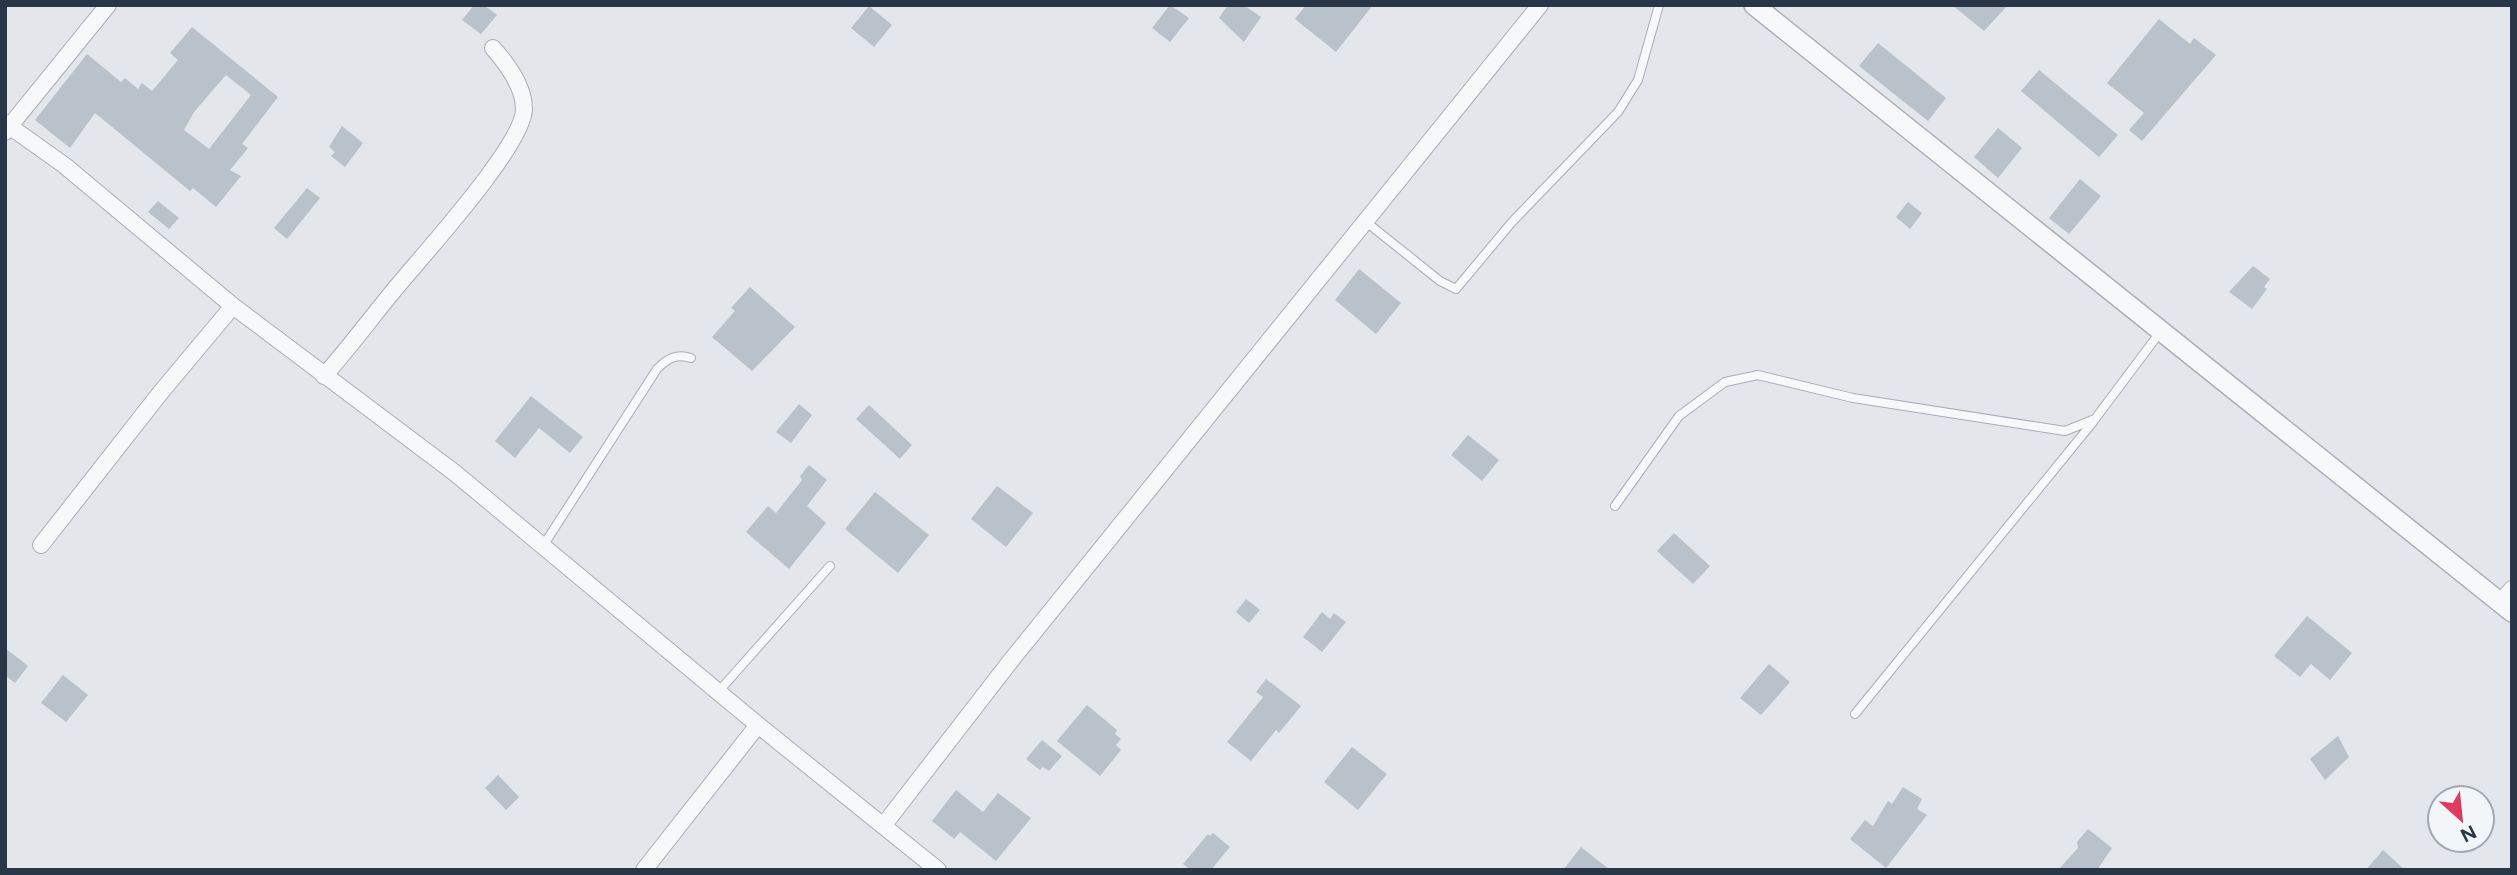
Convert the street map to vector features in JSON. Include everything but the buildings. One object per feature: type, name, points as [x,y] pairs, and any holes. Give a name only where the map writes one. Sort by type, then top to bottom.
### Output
[{"type":"street","points":[[108,5],[7,127],[64,164],[233,306],[455,473],[935,869]]},
{"type":"street","points":[[883,825],[1539,5]]},
{"type":"street","points":[[1755,5],[2161,331],[2508,601]]},
{"type":"street","points":[[324,376],[459,214],[519,128],[524,111],[522,99],[505,62],[492,48]]},
{"type":"street","points":[[41,545],[161,392],[233,306]]},
{"type":"street","points":[[644,870],[758,725]]},
{"type":"lane","points":[[1365,220],[1440,281],[1456,289],[1511,222],[1618,112],[1638,80],[1659,5]]},
{"type":"lane","points":[[1855,714],[2095,419],[2161,331]]},
{"type":"lane","points":[[543,546],[657,369],[666,359],[683,355],[691,358]]},
{"type":"lane","points":[[1615,506],[1679,416],[1726,382],[1758,375],[1853,398],[2041,428],[2065,431],[2095,419]]},
{"type":"lane","points":[[719,691],[830,566]]}]
